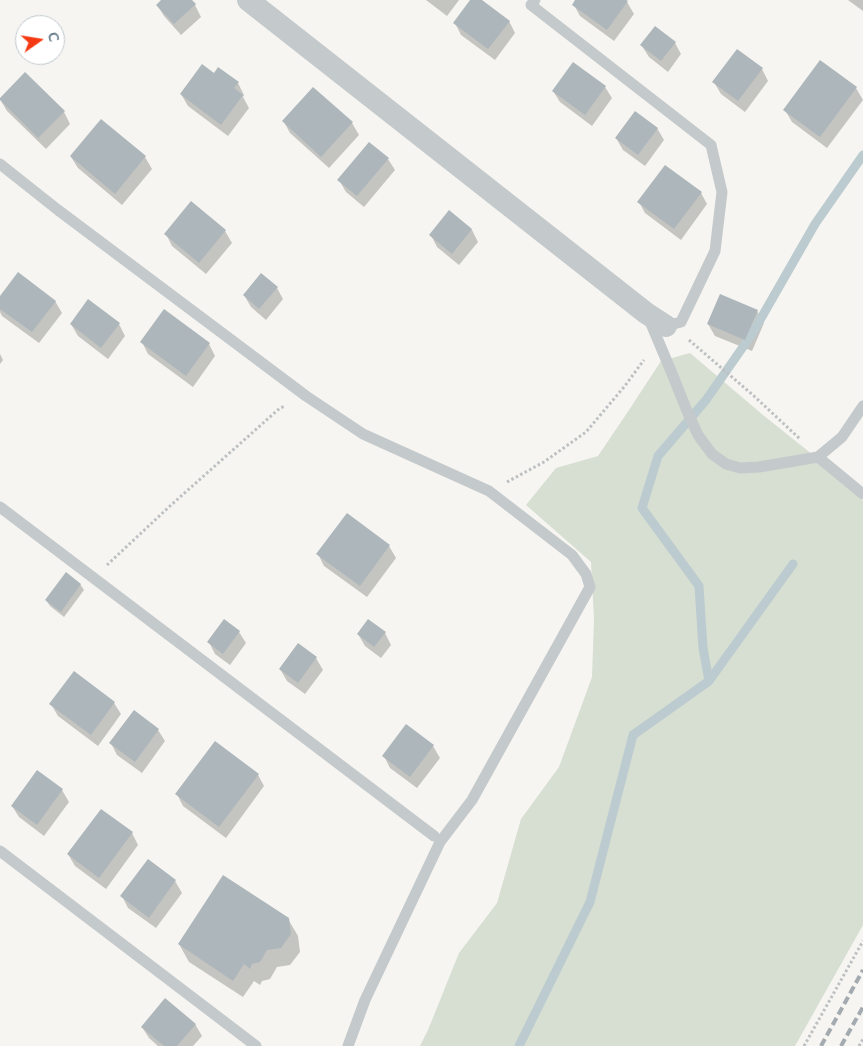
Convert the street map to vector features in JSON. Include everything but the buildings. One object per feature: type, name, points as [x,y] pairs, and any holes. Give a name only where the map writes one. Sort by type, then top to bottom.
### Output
[{"type":"street","points":[[248,0],[646,312],[669,334]]},
{"type":"lane","points":[[530,2],[712,145],[722,192],[715,251],[681,322],[669,334],[672,371],[698,435],[712,454],[726,464],[740,468],[759,467],[818,457],[842,437],[863,406]]},
{"type":"lane","points":[[0,164],[58,210],[306,396],[363,434],[489,491],[572,555],[586,574],[590,587],[472,800],[440,842],[365,1000],[348,1046]]},
{"type":"lane","points":[[818,457],[863,494]]},
{"type":"lane","points":[[0,507],[434,836]]},
{"type":"lane","points":[[0,851],[256,1046]]},
{"type":"path","points":[[489,491],[544,462],[586,432],[669,334],[754,396],[818,457]]},
{"type":"path","points":[[93,578],[280,408],[306,396]]},
{"type":"path","points":[[804,1046],[863,941]]},
{"type":"path","points":[[859,1046],[863,1038]]},
{"type":"shaded area","points":[[690,353],[833,471],[863,501],[863,925],[795,1046],[420,1046],[459,953],[497,903],[521,819],[559,767],[592,677],[594,619],[591,562],[526,505],[556,468],[598,456],[661,361]]},
{"type":"waterway","points":[[709,681],[703,648],[699,586],[642,508],[658,456],[706,400],[752,334],[815,224],[863,155]]},
{"type":"waterway","points":[[519,1046],[590,902],[633,735],[709,681],[793,564]]},
{"type":"railway","points":[[821,1046],[863,970]]},
{"type":"railway","points":[[841,1046],[863,1007]]}]
